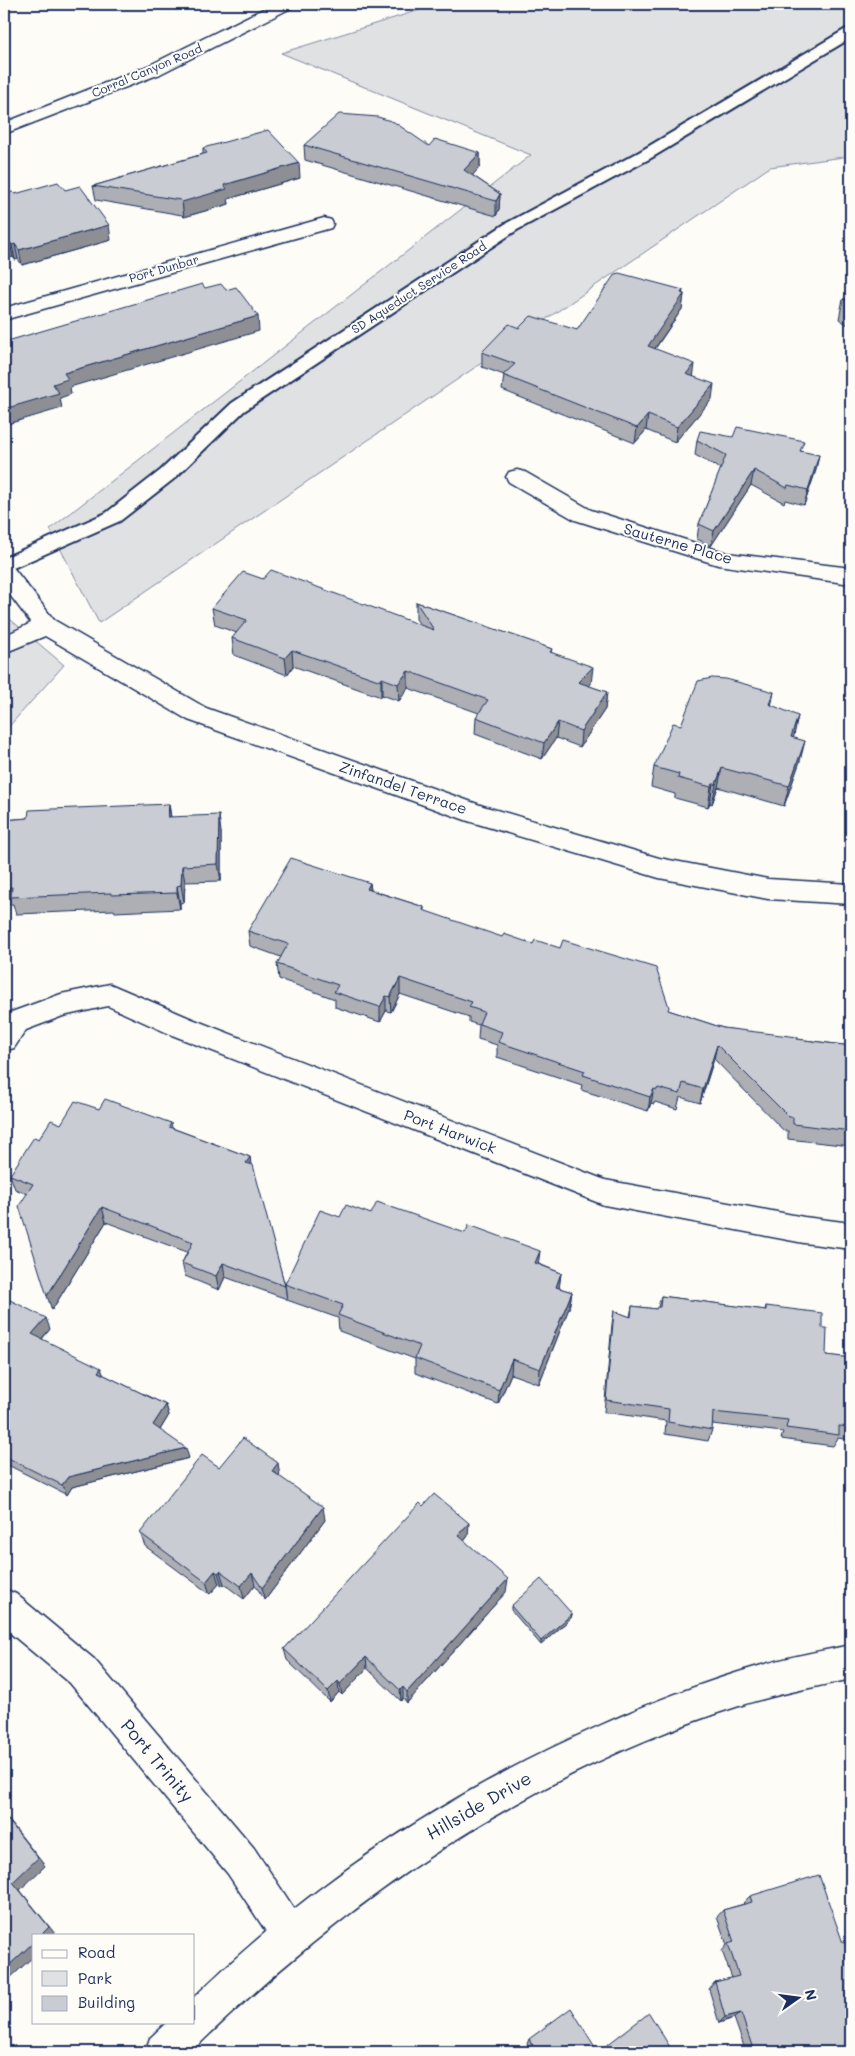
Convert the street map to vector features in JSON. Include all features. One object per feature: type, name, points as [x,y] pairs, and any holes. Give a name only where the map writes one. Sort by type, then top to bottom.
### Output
[{"type":"street","name":"Corral Canyon Road","points":[[4,129],[154,70],[285,4]]},
{"type":"street","name":"Port Dunbar","points":[[4,314],[324,224]]},
{"type":"street","name":"Sauterne Place","points":[[517,477],[583,516],[726,560],[851,576]]},
{"type":"street","name":"Zinfandel Terrace","points":[[4,571],[46,626],[197,714],[477,814],[659,868],[768,888],[851,894]]},
{"type":"street","points":[[4,645],[46,626]]},
{"type":"street","name":"Port Harwick","points":[[4,1040],[16,1022],[61,1005],[110,995],[182,1027],[604,1192],[804,1230],[851,1236]]},
{"type":"street","name":"Port Trinity","points":[[4,1606],[82,1672],[241,1861],[290,1935]]},
{"type":"street","name":"Hillside Drive","points":[[195,2021],[290,1935],[385,1862],[482,1801],[580,1750],[680,1709],[780,1677],[851,1662]]},
{"type":"street","name":"Hillside Drive","points":[[164,2052],[192,2024]]},
{"type":"lane","name":"SD Aqueduct Service Road","points":[[4,566],[113,517],[168,474],[238,407],[511,227],[645,155],[851,32]]},
{"type":"green space","points":[[439,4],[851,4],[851,156],[770,167],[99,623],[50,529],[531,155],[281,53]]},
{"type":"green space","points":[[4,614],[64,665],[4,732]]},
{"type":"building","points":[[339,114],[378,117],[394,122],[429,146],[435,139],[480,153],[464,170],[500,194],[496,201],[304,145]]},
{"type":"building","points":[[268,130],[299,163],[224,185],[227,189],[182,202],[180,200],[93,186],[207,153],[203,148]]},
{"type":"building","points":[[58,182],[65,190],[80,186],[109,225],[19,250],[15,244],[12,245],[10,242],[4,243],[4,194],[13,192],[15,194]]},
{"type":"building","points":[[619,273],[683,290],[681,293],[684,294],[648,346],[695,364],[686,374],[714,384],[677,427],[648,415],[637,428],[503,375],[515,364],[482,352],[509,324],[519,328],[531,316],[577,330],[615,274]]},
{"type":"building","points":[[202,284],[205,288],[221,284],[226,290],[236,287],[258,316],[64,373],[68,379],[53,384],[59,393],[4,409],[4,342]]},
{"type":"building","points":[[843,299],[851,299],[851,304]]},
{"type":"building","points":[[737,427],[804,441],[800,451],[819,455],[808,490],[788,485],[787,488],[754,470],[714,531],[699,524],[726,455],[697,440],[700,431],[733,437]]},
{"type":"building","points":[[271,570],[434,630],[416,602],[530,641],[552,649],[550,652],[593,667],[578,682],[607,692],[581,731],[558,722],[544,743],[476,717],[488,700],[408,671],[398,684],[382,678],[381,681],[292,650],[285,658],[232,638],[247,620],[212,608],[243,572],[263,579]]},
{"type":"building","points":[[712,678],[726,679],[774,692],[769,704],[798,716],[791,737],[805,741],[789,786],[722,768],[716,784],[713,784],[711,787],[678,778],[679,774],[654,767],[673,723],[681,725],[698,681]]},
{"type":"building","points":[[169,804],[168,817],[219,815],[218,864],[182,866],[181,885],[177,886],[177,893],[111,895],[111,893],[11,897],[12,887],[4,888],[4,820],[28,818],[29,810]]},
{"type":"building","points":[[291,858],[370,883],[367,889],[424,907],[423,910],[502,937],[504,934],[533,944],[535,940],[560,948],[563,940],[656,968],[669,1007],[668,1010],[723,1028],[798,1037],[797,1039],[851,1046],[851,1131],[793,1124],[793,1117],[789,1117],[717,1045],[703,1089],[683,1083],[680,1094],[658,1088],[657,1090],[654,1089],[650,1097],[583,1075],[585,1071],[498,1042],[502,1032],[479,1024],[484,1012],[469,1007],[472,1002],[400,978],[390,997],[386,996],[380,1007],[334,992],[338,985],[277,964],[288,944],[248,931]]},
{"type":"building","points":[[105,1099],[171,1123],[169,1127],[250,1157],[246,1163],[253,1165],[285,1286],[223,1263],[216,1276],[182,1263],[193,1242],[102,1207],[47,1296],[19,1206],[33,1184],[10,1175],[34,1137],[39,1139],[51,1120],[61,1124],[75,1101],[99,1109]]},
{"type":"building","points":[[377,1202],[465,1233],[469,1225],[540,1251],[535,1263],[561,1273],[556,1287],[572,1292],[540,1369],[512,1359],[499,1390],[415,1358],[420,1346],[338,1315],[343,1305],[285,1284],[320,1210],[340,1217],[346,1205],[371,1214]]},
{"type":"building","points":[[661,1296],[766,1310],[766,1306],[822,1313],[822,1328],[827,1328],[826,1355],[851,1358],[851,1427],[839,1426],[839,1435],[786,1428],[788,1420],[713,1412],[712,1430],[668,1422],[669,1409],[606,1400],[614,1311],[631,1317],[632,1306],[656,1309],[660,1307]]},
{"type":"building","points":[[4,1297],[46,1318],[32,1334],[101,1368],[98,1372],[166,1405],[153,1425],[186,1448],[68,1477],[62,1485],[4,1456]]},
{"type":"building","points":[[243,1438],[278,1463],[272,1471],[323,1507],[262,1588],[252,1573],[241,1586],[220,1571],[218,1573],[215,1571],[206,1582],[140,1533],[202,1455],[219,1467]]},
{"type":"building","points":[[434,1494],[469,1523],[458,1535],[508,1579],[407,1692],[403,1687],[400,1690],[366,1657],[340,1684],[338,1681],[328,1691],[284,1649],[420,1503],[423,1506]]},
{"type":"building","points":[[541,1579],[572,1614],[541,1641],[511,1606]]},
{"type":"building","points":[[4,1815],[38,1858],[13,1882],[49,1927],[42,1934],[32,1934],[32,1944],[4,1970]]},
{"type":"building","points":[[819,1875],[843,1943],[851,1942],[851,2052],[754,2052],[741,2013],[725,2017],[715,1982],[739,1976],[728,1944],[734,1942],[723,1910],[752,1902],[750,1896]]},
{"type":"building","points":[[571,2008],[598,2052],[537,2052],[529,2039]]},
{"type":"building","points":[[649,2013],[673,2052],[598,2052]]}]
